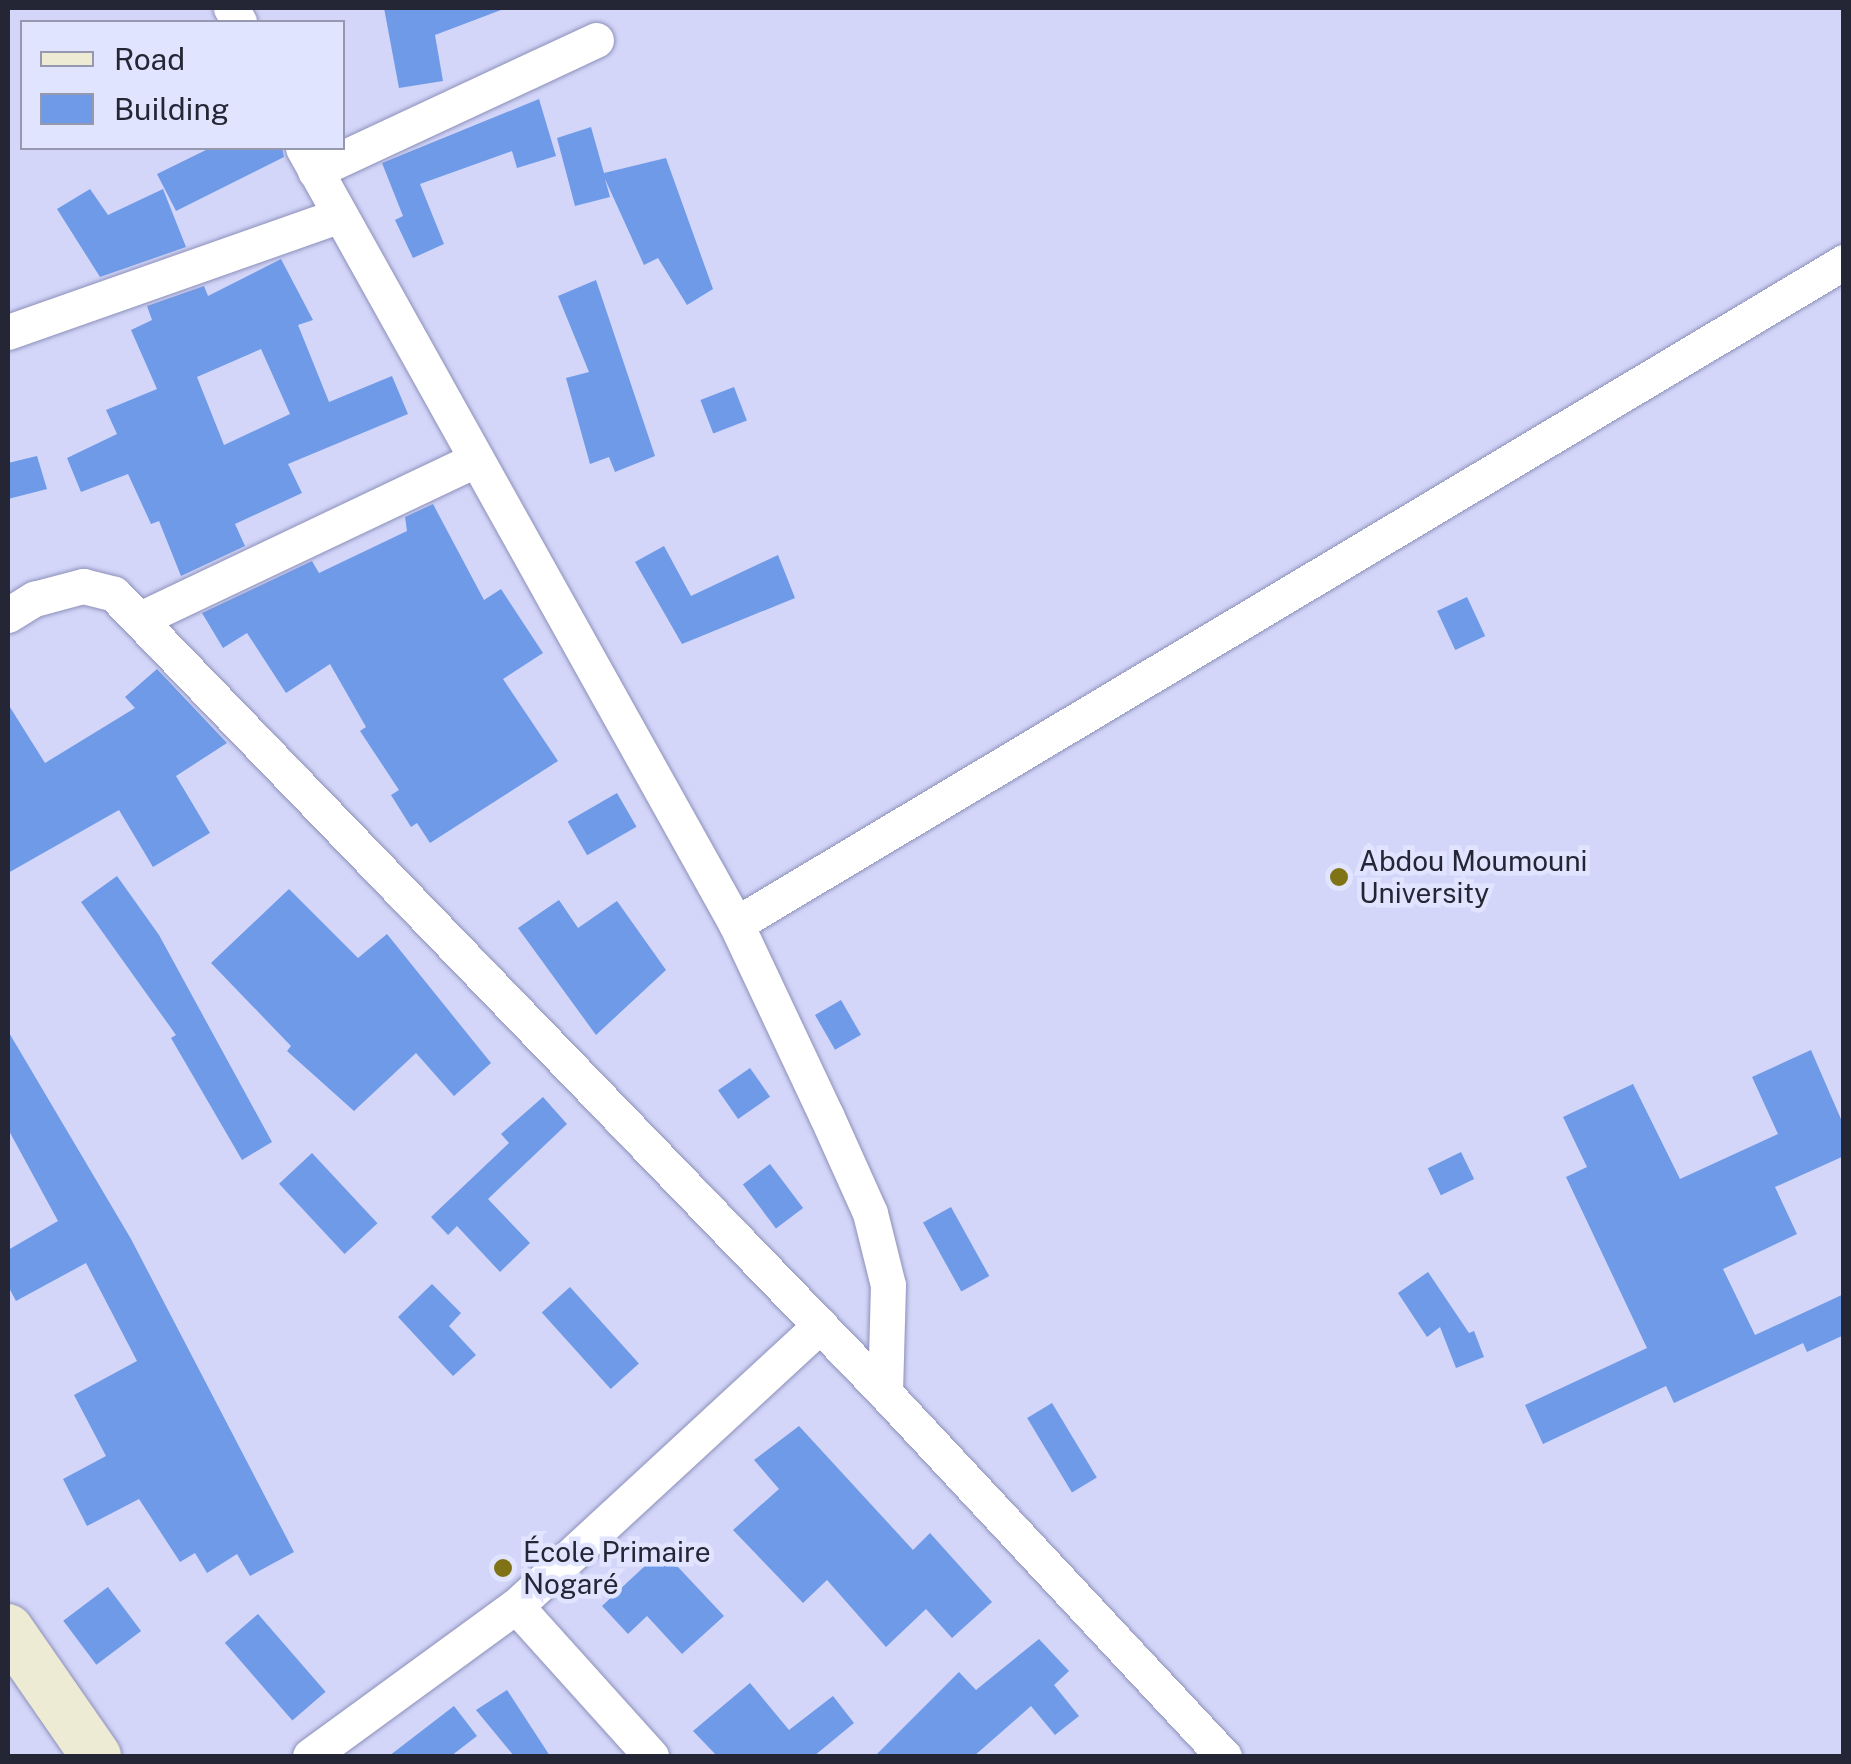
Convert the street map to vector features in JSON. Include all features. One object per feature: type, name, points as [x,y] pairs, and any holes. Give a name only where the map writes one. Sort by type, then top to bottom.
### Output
[{"type":"street","points":[[345,145],[596,40]]},
{"type":"street","points":[[333,150],[309,160],[736,924],[870,1213],[890,1318],[885,1393]]},
{"type":"street","points":[[8,332],[338,216]]},
{"type":"street","points":[[736,924],[1844,262]]},
{"type":"street","points":[[140,618],[476,460]]},
{"type":"street","points":[[8,615],[34,599],[82,586],[105,588],[140,618],[885,1393],[1224,1756]]},
{"type":"street","points":[[310,1756],[516,1606],[820,1325]]},
{"type":"street","points":[[516,1606],[652,1756]]},
{"type":"street","points":[[8,1629],[96,1756]]},
{"type":"building","points":[[384,8],[501,10],[435,35],[443,81],[399,88]]},
{"type":"building","points":[[539,99],[556,156],[517,168],[512,151],[420,184],[444,244],[413,258],[395,220],[403,216],[382,163]]},
{"type":"building","points":[[591,127],[604,173],[666,158],[713,289],[687,305],[658,258],[644,265],[605,179],[610,197],[575,206],[557,138]]},
{"type":"building","points":[[206,150],[282,150],[284,157],[176,211],[157,174]]},
{"type":"building","points":[[90,189],[108,215],[163,189],[186,247],[100,277],[57,209]]},
{"type":"building","points":[[281,259],[313,320],[298,325],[329,402],[392,376],[408,414],[288,464],[302,493],[235,524],[245,546],[181,576],[159,521],[151,524],[128,474],[81,492],[67,458],[117,434],[106,410],[157,389],[131,330],[152,320],[147,306],[204,286],[208,296]],"holes":[[[261,349],[290,414],[224,445],[197,377]]]},
{"type":"building","points":[[596,280],[655,456],[615,472],[609,457],[590,464],[566,378],[589,372],[558,296]]},
{"type":"building","points":[[734,387],[747,421],[713,434],[700,400]]},
{"type":"building","points":[[37,456],[47,489],[8,499],[8,463]]},
{"type":"building","points":[[433,504],[484,600],[501,589],[543,653],[503,679],[558,761],[430,843],[417,823],[411,827],[391,795],[399,790],[360,731],[366,727],[330,664],[286,693],[247,633],[223,648],[202,613],[312,561],[319,573],[407,531],[405,517]]},
{"type":"building","points":[[664,546],[691,596],[778,555],[795,598],[682,644],[635,562]]},
{"type":"building","points":[[1467,597],[1485,636],[1455,650],[1437,611]]},
{"type":"building","points":[[157,669],[227,743],[176,776],[210,833],[153,867],[119,810],[8,873],[8,704],[45,763],[135,708],[125,697]]},
{"type":"building","points":[[617,793],[636,827],[587,855],[568,822]]},
{"type":"building","points":[[117,876],[159,935],[272,1142],[242,1160],[171,1038],[176,1035],[81,902]]},
{"type":"building","points":[[289,889],[358,958],[387,934],[491,1063],[454,1096],[416,1053],[354,1111],[287,1051],[291,1046],[211,963]]},
{"type":"building","points":[[559,900],[578,928],[617,901],[666,970],[596,1035],[518,928]]},
{"type":"building","points":[[841,1000],[861,1035],[835,1050],[815,1015]]},
{"type":"building","points":[[8,1031],[131,1239],[294,1552],[250,1576],[237,1554],[207,1573],[195,1553],[180,1562],[139,1499],[87,1526],[63,1479],[106,1456],[74,1395],[137,1361],[86,1263],[16,1301],[8,1286],[8,1250],[58,1221],[8,1129]]},
{"type":"building","points":[[1811,1050],[1844,1126],[1844,1156],[1775,1187],[1797,1234],[1723,1269],[1755,1335],[1844,1294],[1844,1335],[1807,1352],[1803,1343],[1674,1403],[1666,1386],[1543,1444],[1525,1405],[1647,1348],[1566,1177],[1587,1167],[1563,1117],[1633,1084],[1680,1179],[1778,1134],[1752,1077]]},
{"type":"building","points":[[750,1068],[770,1097],[738,1119],[718,1090]]},
{"type":"building","points":[[543,1097],[567,1124],[488,1199],[530,1243],[500,1272],[457,1226],[448,1235],[431,1217],[509,1143],[501,1134]]},
{"type":"building","points":[[1461,1152],[1474,1179],[1441,1195],[1428,1168]]},
{"type":"building","points":[[312,1153],[377,1223],[345,1254],[279,1184]]},
{"type":"building","points":[[770,1164],[803,1208],[776,1228],[743,1184]]},
{"type":"building","points":[[951,1207],[989,1276],[961,1292],[923,1223]]},
{"type":"building","points":[[1428,1272],[1469,1333],[1474,1331],[1484,1357],[1456,1368],[1440,1327],[1427,1337],[1398,1293]]},
{"type":"building","points":[[432,1284],[461,1313],[449,1326],[476,1355],[453,1376],[398,1317]]},
{"type":"building","points":[[570,1287],[639,1364],[611,1389],[542,1312]]},
{"type":"building","points":[[1052,1403],[1097,1478],[1072,1493],[1027,1418]]},
{"type":"building","points":[[799,1426],[913,1550],[930,1533],[992,1602],[952,1638],[926,1609],[886,1647],[827,1580],[803,1603],[733,1530],[779,1489],[754,1460]]},
{"type":"building","points":[[662,1550],[724,1616],[682,1654],[647,1616],[628,1634],[602,1606]]},
{"type":"building","points":[[108,1587],[141,1631],[96,1665],[63,1621]]},
{"type":"building","points":[[258,1614],[326,1692],[292,1721],[225,1643]]},
{"type":"building","points":[[1039,1639],[1069,1671],[1054,1685],[1079,1716],[1055,1735],[1031,1706],[974,1756],[875,1756],[959,1672],[976,1690]]},
{"type":"building","points":[[750,1683],[789,1730],[833,1696],[854,1723],[814,1756],[717,1756],[693,1731]]},
{"type":"building","points":[[507,1690],[550,1756],[514,1756],[476,1710]]},
{"type":"building","points":[[454,1706],[477,1736],[451,1756],[389,1756]]},
{"type":"place","name":"Abdou Moumouni University","points":[[1339,877]]},
{"type":"place","name":"École Primaire Nogaré","points":[[503,1568]]}]
